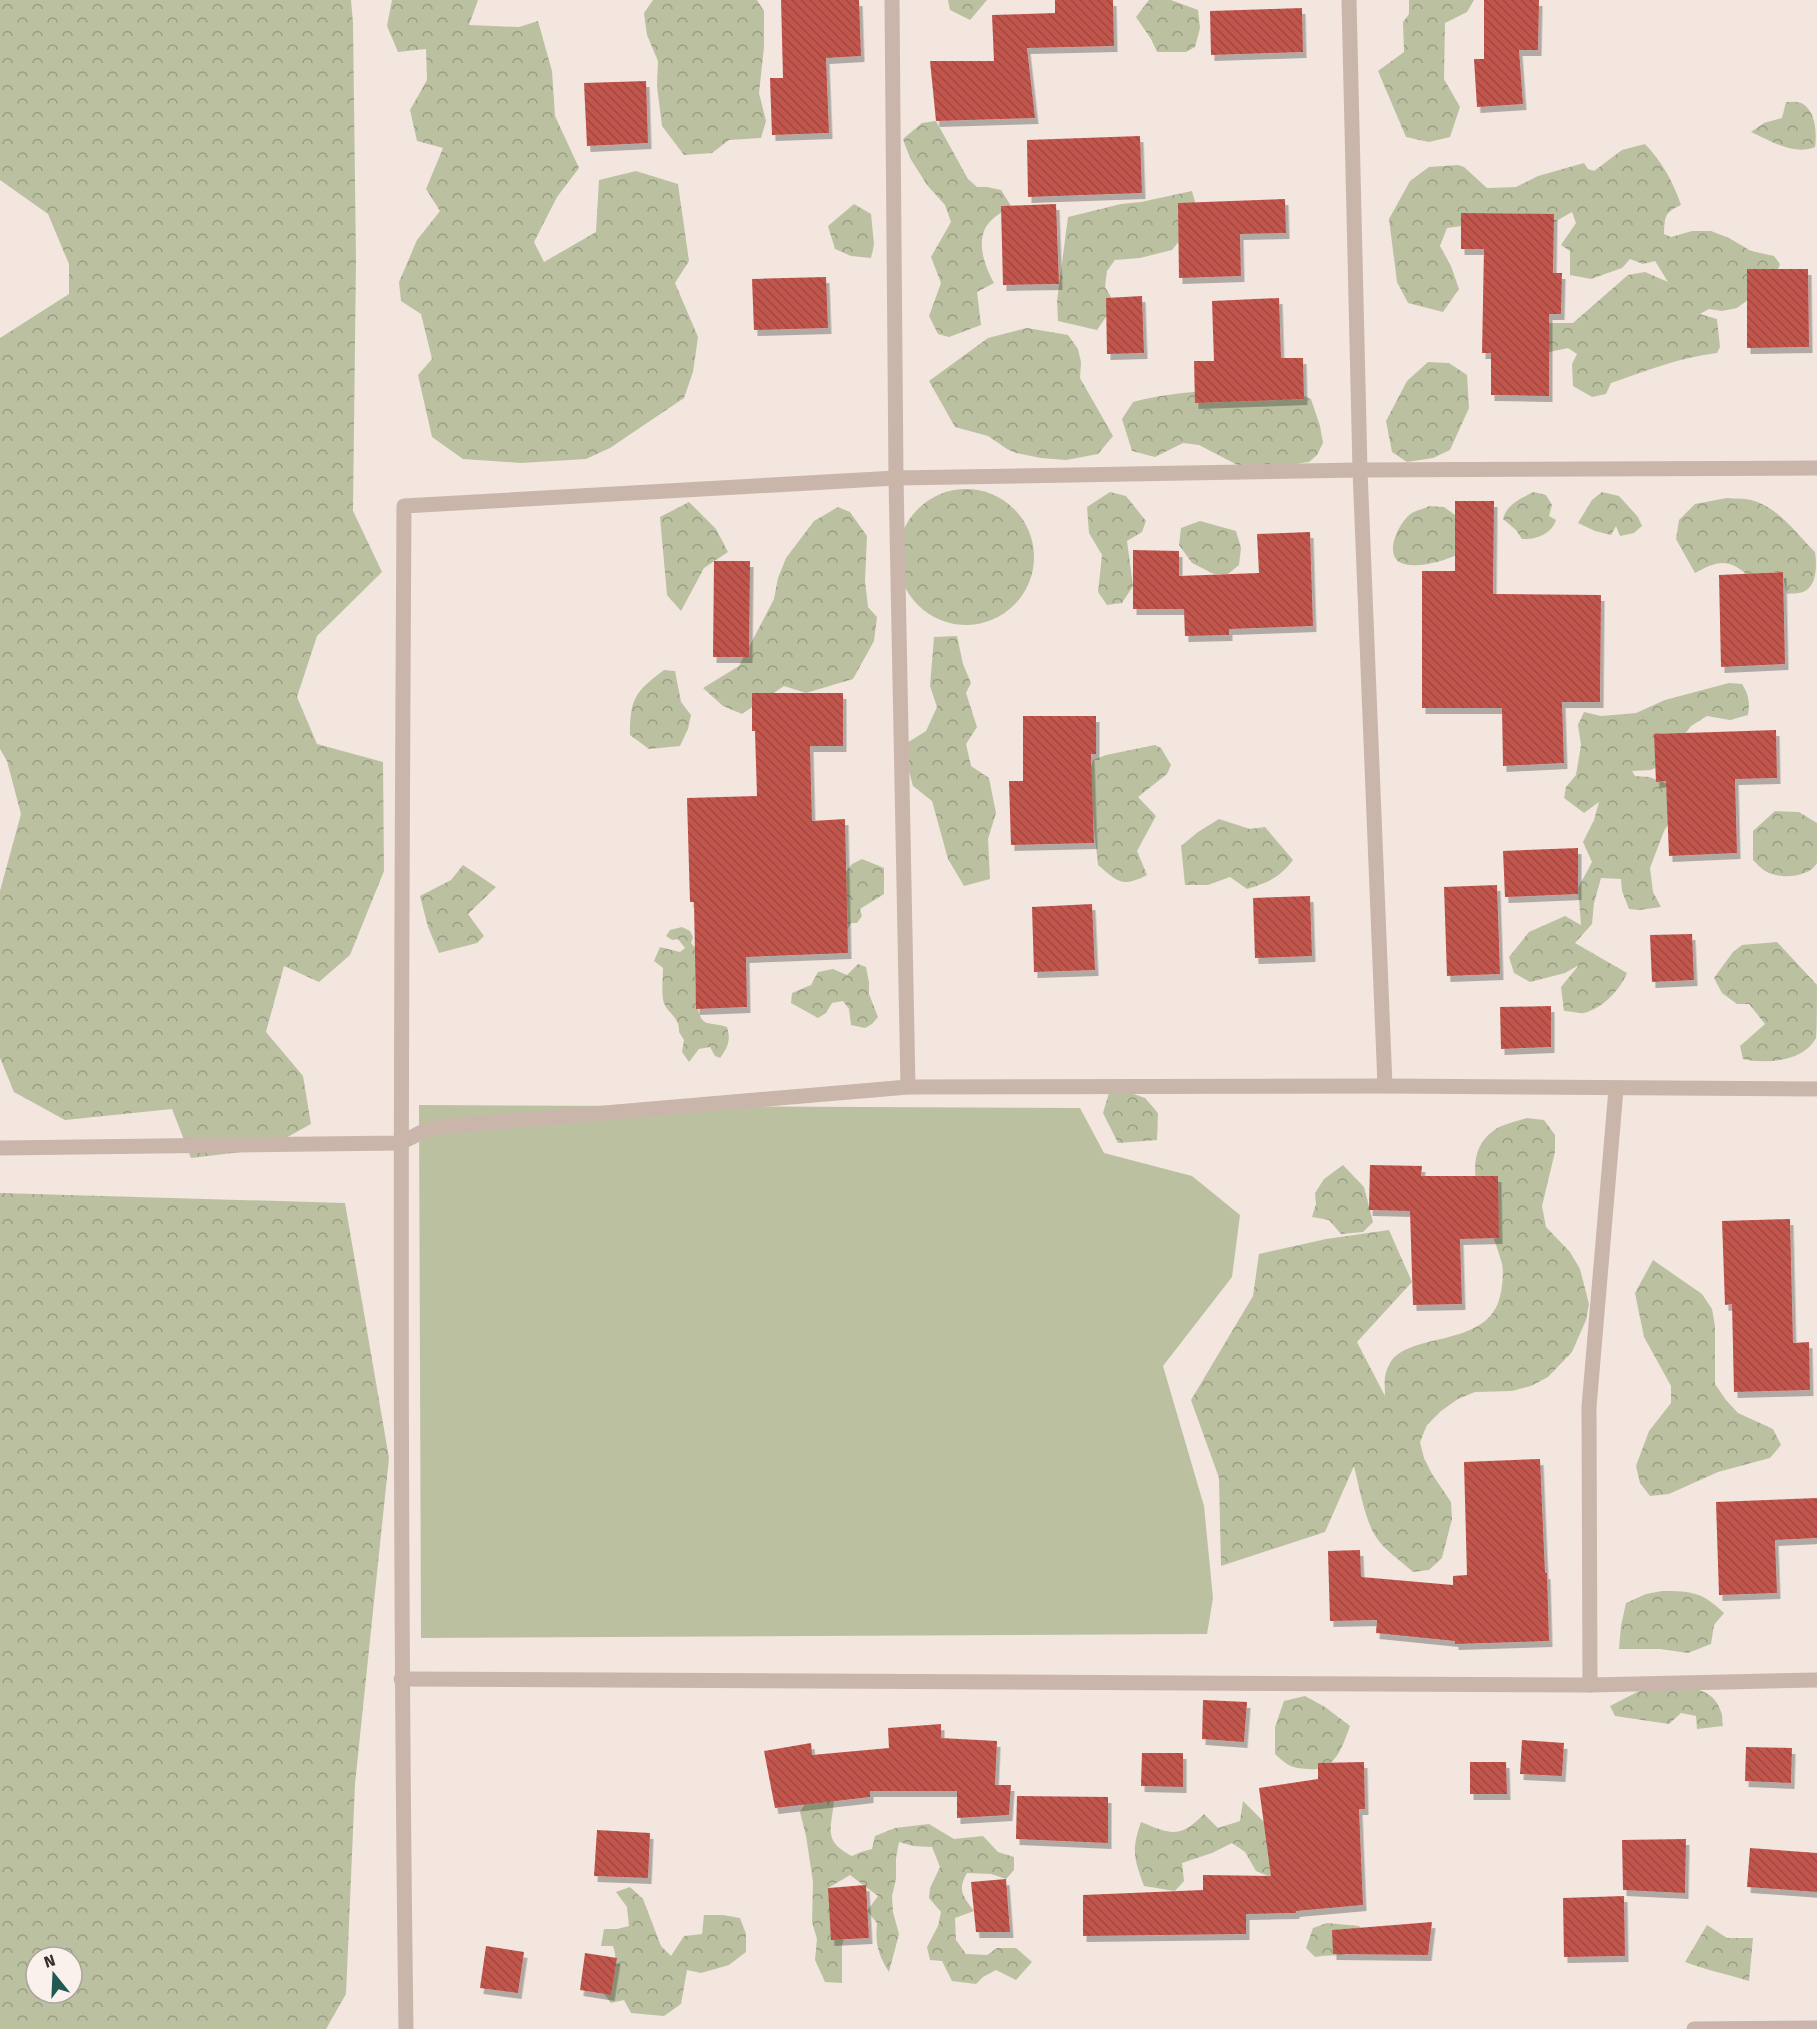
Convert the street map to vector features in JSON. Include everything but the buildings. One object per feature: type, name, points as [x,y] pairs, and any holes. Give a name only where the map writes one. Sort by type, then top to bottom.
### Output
[{"type":"street","points":[[892,0],[896,478],[908,1087]]},
{"type":"street","points":[[1349,0],[1360,470],[1385,1086]]},
{"type":"street","points":[[406,2029],[401,1679],[400,1143],[404,506],[896,478],[1360,470],[1817,468]]},
{"type":"street","points":[[0,1148],[400,1143],[422,1132],[440,1127],[908,1087],[1385,1086],[1817,1089]]},
{"type":"street","points":[[1590,1684],[1589,1407],[1616,1089]]},
{"type":"street","points":[[401,1679],[1590,1684],[1817,1680]]},
{"type":"street","points":[[1694,2029],[1817,2028]]},
{"type":"green space","points":[[0,0],[351,0],[356,261],[353,511],[382,572],[317,636],[297,697],[317,744],[383,762],[384,871],[350,955],[319,982],[284,966],[266,1032],[303,1076],[311,1124],[266,1149],[191,1158],[172,1109],[65,1120],[14,1092],[0,1058],[0,891],[21,814],[7,761],[0,749],[0,338],[69,294],[69,264],[48,214],[0,180]]},
{"type":"green space","points":[[392,0],[478,0],[469,25],[519,27],[538,21],[552,71],[555,116],[579,168],[557,197],[534,242],[544,262],[596,232],[599,180],[636,171],[678,184],[689,261],[675,283],[698,337],[693,372],[684,398],[610,448],[586,459],[521,463],[463,459],[432,437],[418,375],[432,359],[421,314],[401,301],[399,282],[417,240],[440,211],[426,189],[443,148],[417,141],[410,110],[427,80],[426,49],[398,52],[387,26]]},
{"type":"green space","points":[[653,0],[757,0],[764,11],[764,47],[759,93],[766,121],[761,138],[729,140],[712,153],[684,155],[662,126],[657,86],[658,61],[647,35],[644,13]]},
{"type":"green space","points":[[948,0],[987,0],[970,20],[950,10]]},
{"type":"green space","points":[[1149,0],[1171,0],[1198,10],[1200,28],[1195,47],[1186,52],[1157,52],[1136,17]]},
{"type":"green space","points":[[1409,0],[1474,0],[1467,12],[1445,23],[1444,79],[1460,107],[1450,137],[1429,142],[1406,137],[1378,71],[1404,52],[1403,22],[1409,14]]},
{"type":"green space","points":[[1786,102],[1801,103],[1810,111],[1816,136],[1815,147],[1791,149],[1751,132],[1764,123],[1782,118]]},
{"type":"green space","points":[[936,121],[968,179],[977,187],[1001,190],[1011,206],[990,221],[982,238],[985,262],[994,283],[977,292],[981,325],[949,337],[938,334],[929,316],[941,283],[931,257],[951,222],[945,205],[927,185],[910,158],[903,139],[922,123]]},
{"type":"green space","points":[[1645,144],[1666,172],[1681,205],[1671,210],[1666,216],[1664,234],[1671,237],[1692,231],[1711,231],[1751,251],[1774,256],[1780,264],[1774,280],[1737,308],[1722,311],[1709,309],[1700,314],[1717,319],[1720,347],[1717,353],[1677,361],[1611,383],[1606,394],[1592,397],[1573,386],[1572,364],[1577,354],[1568,348],[1545,353],[1548,323],[1573,323],[1628,275],[1645,272],[1668,282],[1655,261],[1643,264],[1630,259],[1622,268],[1591,279],[1570,275],[1570,251],[1561,245],[1576,223],[1572,212],[1544,228],[1482,223],[1447,228],[1440,246],[1451,266],[1459,289],[1443,312],[1408,303],[1397,282],[1389,219],[1410,181],[1429,167],[1458,165],[1464,167],[1487,188],[1516,187],[1538,176],[1584,163],[1588,169],[1594,171],[1622,150]]},
{"type":"green space","points":[[1192,191],[1199,217],[1172,250],[1140,258],[1115,260],[1107,271],[1105,287],[1115,304],[1097,330],[1058,321],[1057,301],[1068,217],[1121,204]]},
{"type":"green space","points":[[854,204],[871,214],[874,244],[871,258],[851,256],[835,249],[828,226]]},
{"type":"green space","points":[[1027,328],[1068,335],[1078,349],[1081,362],[1080,378],[1113,436],[1098,454],[1066,460],[1041,458],[1016,453],[988,436],[955,427],[929,381],[988,338]]},
{"type":"green space","points":[[1428,362],[1449,363],[1467,375],[1469,408],[1450,450],[1433,458],[1407,462],[1392,452],[1386,421],[1407,381]]},
{"type":"green space","points":[[1289,389],[1311,399],[1320,426],[1323,443],[1317,455],[1309,462],[1247,470],[1199,445],[1183,443],[1155,457],[1132,451],[1122,419],[1133,402],[1172,394]]},
{"type":"green space","points":[[966,489],[992,494],[1004,500],[1014,509],[1023,519],[1029,531],[1034,557],[1029,583],[1023,595],[1014,605],[1004,614],[992,620],[966,625],[940,620],[928,614],[918,605],[909,595],[903,583],[898,557],[903,531],[909,519],[918,509],[928,500],[940,494]]},
{"type":"green space","points":[[1110,492],[1126,496],[1146,521],[1142,532],[1127,541],[1133,586],[1122,603],[1107,605],[1098,592],[1102,555],[1089,533],[1087,507]]},
{"type":"green space","points":[[1533,492],[1546,495],[1552,505],[1549,516],[1556,520],[1551,529],[1542,535],[1522,539],[1516,530],[1503,519],[1511,506]]},
{"type":"green space","points":[[1602,492],[1619,496],[1638,517],[1642,526],[1634,533],[1620,536],[1616,526],[1611,535],[1578,523],[1592,500]]},
{"type":"green space","points":[[1727,498],[1751,500],[1770,508],[1815,552],[1815,575],[1808,589],[1801,593],[1787,594],[1782,572],[1746,574],[1727,563],[1715,564],[1695,573],[1676,539],[1679,520],[1695,504]]},
{"type":"green space","points":[[689,502],[716,529],[728,552],[704,568],[681,611],[667,595],[660,517]]},
{"type":"green space","points":[[1429,506],[1444,507],[1455,515],[1459,554],[1432,563],[1404,564],[1394,555],[1394,539],[1407,517]]},
{"type":"green space","points":[[838,507],[850,512],[867,536],[865,581],[868,607],[877,617],[874,641],[853,679],[806,693],[784,686],[742,714],[723,706],[703,688],[739,666],[774,599],[778,578],[786,558],[814,521]]},
{"type":"green space","points":[[1200,521],[1236,531],[1241,548],[1239,565],[1228,574],[1214,574],[1192,563],[1179,545],[1181,528]]},
{"type":"green space","points":[[957,636],[963,664],[971,683],[966,693],[977,727],[966,744],[971,766],[989,778],[996,813],[988,839],[990,879],[964,886],[948,859],[932,801],[913,786],[902,746],[926,731],[937,707],[930,686],[934,637]]},
{"type":"green space","points":[[664,670],[675,671],[681,702],[691,715],[688,729],[680,746],[649,749],[630,735],[631,712],[640,690]]},
{"type":"green space","points":[[1729,683],[1742,684],[1748,699],[1748,715],[1730,720],[1707,716],[1691,726],[1661,765],[1651,770],[1632,771],[1635,776],[1649,777],[1681,789],[1677,811],[1664,831],[1650,868],[1653,892],[1661,907],[1629,909],[1622,891],[1621,879],[1601,878],[1594,903],[1592,924],[1575,943],[1627,973],[1615,992],[1598,1007],[1584,1013],[1564,1011],[1561,987],[1579,965],[1565,973],[1530,982],[1514,973],[1509,957],[1529,932],[1565,916],[1581,925],[1578,888],[1592,862],[1583,842],[1594,820],[1599,802],[1584,813],[1564,798],[1566,787],[1576,775],[1581,745],[1578,725],[1584,712],[1601,716],[1636,713],[1665,700]]},
{"type":"green space","points":[[1155,745],[1161,748],[1171,765],[1167,774],[1138,797],[1156,816],[1137,851],[1147,875],[1132,881],[1121,881],[1098,865],[1089,778],[1093,760],[1106,755]]},
{"type":"green space","points":[[1775,811],[1799,812],[1817,823],[1817,863],[1809,871],[1791,876],[1778,875],[1766,872],[1753,860],[1753,831]]},
{"type":"green space","points":[[1219,819],[1250,829],[1265,827],[1293,860],[1273,879],[1247,889],[1230,877],[1208,885],[1185,885],[1181,846]]},
{"type":"green space","points":[[862,859],[884,868],[884,894],[860,909],[862,916],[857,923],[851,923],[847,930],[842,877],[852,864]]},
{"type":"green space","points":[[463,865],[496,887],[468,914],[484,936],[477,943],[439,953],[428,927],[420,896],[451,880]]},
{"type":"green space","points":[[682,927],[690,931],[693,937],[691,943],[696,949],[696,1000],[701,1017],[706,1023],[727,1027],[728,1043],[720,1058],[715,1056],[710,1047],[699,1049],[689,1062],[682,1052],[684,1040],[679,1032],[678,1023],[664,1003],[663,968],[654,961],[660,947],[680,952],[685,948],[678,939],[672,940],[666,936],[670,930]]},
{"type":"green space","points":[[1777,942],[1817,985],[1816,1038],[1810,1046],[1794,1057],[1773,1061],[1743,1059],[1740,1046],[1765,1024],[1749,1004],[1737,1004],[1722,993],[1714,978],[1733,952],[1742,945]]},
{"type":"green space","points":[[858,964],[866,967],[869,994],[878,1017],[872,1024],[865,1028],[851,1025],[849,1009],[843,1001],[832,1003],[826,1013],[818,1018],[791,1003],[792,993],[811,985],[818,972],[833,969],[847,975]]},
{"type":"green space","points":[[1111,1086],[1145,1098],[1158,1113],[1157,1140],[1118,1143],[1103,1113]]},
{"type":"green space","points":[[419,1105],[1080,1108],[1104,1153],[1192,1176],[1240,1215],[1232,1277],[1163,1366],[1204,1506],[1213,1598],[1207,1634],[421,1638]]},
{"type":"green space","points":[[1527,1118],[1544,1120],[1555,1135],[1555,1152],[1542,1206],[1546,1227],[1570,1252],[1580,1269],[1589,1304],[1586,1320],[1572,1352],[1548,1377],[1531,1386],[1512,1391],[1475,1392],[1458,1399],[1427,1425],[1420,1442],[1424,1458],[1451,1502],[1452,1519],[1442,1558],[1429,1570],[1413,1572],[1384,1547],[1372,1531],[1354,1466],[1325,1532],[1221,1566],[1219,1478],[1191,1400],[1253,1296],[1259,1254],[1326,1239],[1389,1230],[1412,1282],[1357,1342],[1385,1396],[1386,1373],[1398,1354],[1411,1347],[1462,1333],[1478,1326],[1491,1315],[1499,1300],[1502,1264],[1479,1194],[1475,1176],[1476,1159],[1481,1144],[1493,1131]]},
{"type":"green space","points":[[1343,1165],[1364,1187],[1373,1222],[1363,1232],[1341,1234],[1329,1220],[1312,1217],[1316,1204],[1315,1193],[1324,1179]]},
{"type":"green space","points":[[0,1193],[345,1203],[389,1458],[355,1784],[346,1994],[326,2029],[0,2029]]},
{"type":"green space","points":[[1653,1260],[1702,1294],[1712,1309],[1715,1326],[1715,1384],[1738,1413],[1773,1429],[1781,1445],[1770,1458],[1718,1472],[1669,1494],[1650,1496],[1640,1483],[1636,1466],[1649,1431],[1671,1403],[1671,1386],[1644,1337],[1635,1293]]},
{"type":"green space","points":[[1662,1591],[1696,1594],[1724,1613],[1714,1625],[1711,1644],[1688,1653],[1660,1649],[1619,1649],[1626,1603],[1646,1594]]},
{"type":"green space","points":[[1649,1686],[1680,1686],[1710,1695],[1717,1702],[1723,1726],[1697,1729],[1696,1716],[1681,1713],[1669,1724],[1615,1716],[1610,1706]]},
{"type":"green space","points":[[1305,1696],[1325,1707],[1350,1726],[1336,1757],[1325,1767],[1317,1769],[1294,1767],[1275,1754],[1275,1727],[1284,1701]]},
{"type":"green space","points":[[815,1788],[834,1801],[831,1834],[837,1845],[852,1856],[872,1849],[875,1836],[895,1828],[929,1824],[954,1839],[983,1836],[998,1852],[1014,1857],[1014,1870],[1006,1879],[991,1874],[967,1873],[962,1889],[974,1911],[955,1918],[956,1940],[966,1954],[987,1955],[997,1948],[1016,1948],[1032,1962],[1016,1980],[996,1970],[976,1984],[952,1981],[942,1961],[930,1960],[927,1947],[938,1926],[941,1912],[929,1898],[930,1888],[940,1867],[932,1847],[913,1846],[899,1842],[892,1896],[893,1912],[899,1934],[889,1972],[878,1949],[877,1923],[867,1911],[878,1896],[850,1875],[828,1888],[847,1926],[842,1946],[842,1983],[825,1982],[815,1960],[817,1939],[812,1922],[813,1882],[800,1812]]},
{"type":"green space","points":[[1243,1801],[1271,1829],[1280,1881],[1256,1871],[1245,1852],[1232,1843],[1212,1853],[1182,1863],[1184,1881],[1175,1891],[1144,1886],[1135,1854],[1141,1822],[1174,1832],[1188,1827],[1204,1814],[1218,1828],[1240,1821]]},
{"type":"green space","points":[[630,1887],[643,1899],[661,1946],[671,1956],[684,1936],[702,1934],[704,1915],[740,1918],[746,1934],[746,1952],[729,1965],[701,1973],[687,1970],[681,2004],[664,2016],[631,2013],[624,2000],[611,2003],[604,1994],[613,1977],[616,1959],[613,1946],[601,1946],[604,1929],[629,1926],[627,1907],[616,1892]]},
{"type":"green space","points":[[1327,1923],[1359,1926],[1366,1934],[1350,1953],[1315,1957],[1306,1948],[1313,1928]]},
{"type":"green space","points":[[1707,1925],[1727,1938],[1753,1938],[1749,1981],[1685,1962]]}]
